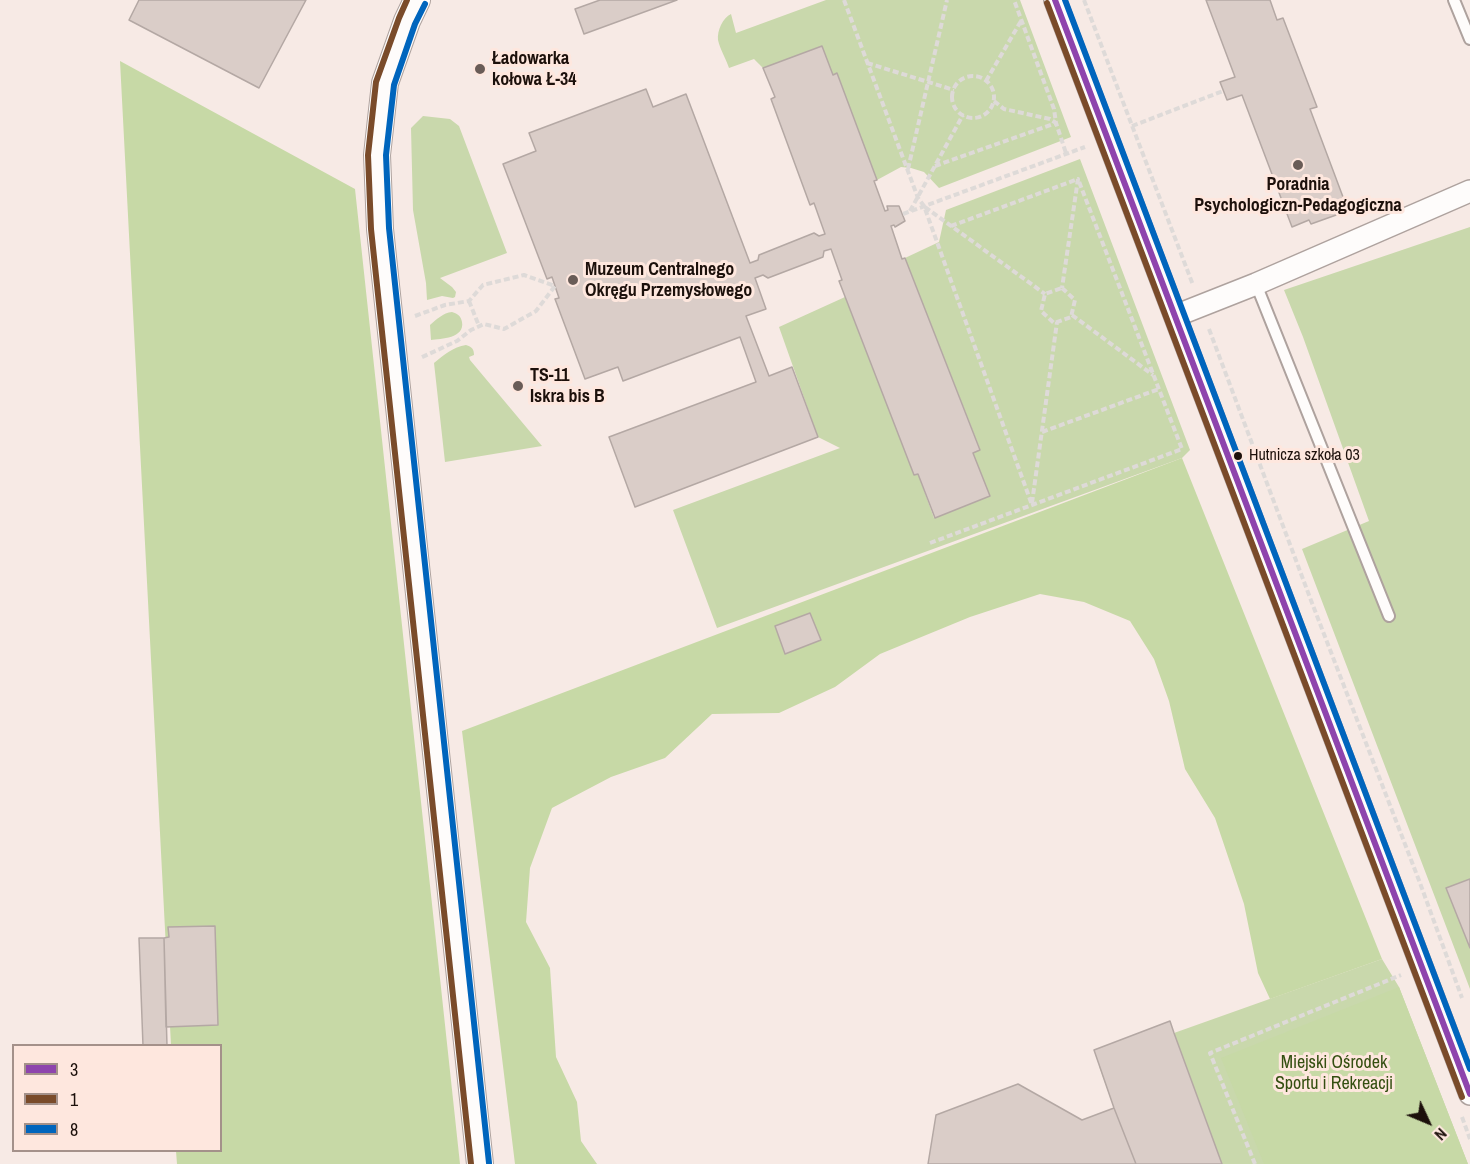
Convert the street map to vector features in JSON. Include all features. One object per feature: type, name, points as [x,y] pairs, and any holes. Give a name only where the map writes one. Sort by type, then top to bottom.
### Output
[{"type":"street","points":[[417,0],[385,83],[377,155],[380,229],[480,1164]]},
{"type":"street","points":[[1055,0],[1470,1094]]},
{"type":"street","points":[[1175,316],[1256,284],[1470,191]]},
{"type":"lane","points":[[1454,0],[1470,39]]},
{"type":"lane","points":[[1256,284],[1389,616]]},
{"type":"path","points":[[844,0],[918,198],[924,206],[1045,294]]},
{"type":"path","points":[[908,170],[947,0]]},
{"type":"path","points":[[1014,0],[1053,109],[1066,153]]},
{"type":"path","points":[[1084,0],[1202,306],[1462,999]]},
{"type":"path","points":[[986,81],[1021,21]]},
{"type":"path","points":[[867,63],[954,90]]},
{"type":"path","points":[[975,76],[990,84],[994,92],[994,101],[984,115],[967,117],[960,113],[954,104],[954,90],[958,83],[966,77],[975,76]]},
{"type":"path","points":[[1132,126],[1223,91]]},
{"type":"path","points":[[994,101],[1004,110],[1050,119],[1056,123]]},
{"type":"path","points":[[910,212],[963,115]]},
{"type":"path","points":[[935,166],[1056,123]]},
{"type":"path","points":[[903,214],[1087,146]]},
{"type":"path","points":[[951,226],[1078,179]]},
{"type":"path","points":[[1062,288],[1078,179]]},
{"type":"path","points":[[930,543],[1182,449],[1078,179]]},
{"type":"path","points":[[924,206],[1032,505]]},
{"type":"path","points":[[407,319],[445,305],[469,301],[483,285],[524,275],[555,286],[536,311],[504,329],[484,324],[471,330],[457,341],[414,361]]},
{"type":"path","points":[[1045,294],[1062,288]]},
{"type":"path","points":[[1045,294],[1041,311],[1054,323],[1057,322],[1071,317],[1075,300],[1062,288]]},
{"type":"path","points":[[469,301],[479,326]]},
{"type":"path","points":[[1072,315],[1154,376]]},
{"type":"path","points":[[1032,505],[1057,322]]},
{"type":"path","points":[[1042,432],[1159,389]]},
{"type":"path","points":[[1256,1164],[1210,1053],[1407,973]]},
{"type":"green space","points":[[826,0],[1020,0],[1071,137],[939,188],[924,172],[911,168],[901,167],[877,180],[837,74],[833,75],[822,46],[763,68],[754,59],[729,68],[718,40],[723,21],[731,14],[736,33]]},
{"type":"green space","points":[[120,61],[355,189],[460,1164],[177,1164],[176,1152],[222,1152],[222,1044],[171,1044]]},
{"type":"green space","points":[[423,116],[450,119],[459,126],[507,253],[440,278],[456,292],[453,298],[442,296],[427,300],[413,210],[411,128]]},
{"type":"green space","points":[[1080,159],[1190,450],[1182,458],[717,628],[673,510],[840,448],[818,437],[779,327],[845,297],[914,475],[918,474],[934,518],[989,496],[973,453],[980,449],[905,258],[939,242],[946,210]]},
{"type":"green space","points":[[1470,227],[1470,989],[1302,549],[1369,521],[1284,290]]},
{"type":"green space","points":[[452,312],[461,318],[460,331],[451,337],[431,340],[430,325],[443,315]]},
{"type":"green space","points":[[466,345],[474,351],[474,355],[469,357],[470,360],[542,446],[445,462],[434,363],[453,349]]},
{"type":"green space","points":[[1182,458],[1382,959],[1270,999],[1258,973],[1244,904],[1215,818],[1185,769],[1169,701],[1154,659],[1130,621],[1084,602],[1040,594],[970,617],[880,654],[835,687],[779,713],[712,714],[665,758],[611,777],[552,808],[530,868],[526,922],[550,968],[556,1057],[577,1102],[581,1141],[597,1164],[515,1164],[462,731]]},
{"type":"green space","name":"Miejski Ośrodek Sportu i Rekreacji","points":[[1382,959],[1399,987],[1468,1164],[928,1164],[999,1091],[1018,1084],[1082,1120],[1114,1108],[1099,1066],[1174,1033]]},
{"type":"green space","points":[[1399,987],[1468,1164],[1264,1164],[1221,1058]]},
{"type":"building","points":[[139,0],[306,0],[259,88],[129,20]]},
{"type":"building","points":[[600,0],[677,0],[584,34],[575,9]]},
{"type":"building","points":[[1206,0],[1270,0],[1277,20],[1283,18],[1317,107],[1310,109],[1346,205],[1337,209],[1339,214],[1311,224],[1309,220],[1292,227],[1242,95],[1227,100],[1220,82],[1235,77]]},
{"type":"building","points":[[822,46],[833,75],[837,73],[877,180],[874,181],[885,211],[888,210],[887,206],[899,206],[905,221],[895,227],[891,226],[902,259],[905,258],[980,450],[973,453],[990,496],[935,518],[918,474],[914,475],[839,281],[842,280],[831,249],[824,251],[823,257],[768,278],[763,275],[755,278],[766,309],[746,316],[769,376],[792,367],[818,437],[635,507],[609,437],[756,382],[740,337],[623,381],[618,367],[585,379],[555,299],[559,298],[552,277],[547,279],[503,164],[536,151],[529,133],[646,89],[653,107],[686,94],[750,263],[758,260],[759,255],[814,233],[819,236],[825,234],[814,203],[810,205],[771,99],[775,97],[763,68]]},
{"type":"building","points":[[810,613],[821,640],[785,654],[775,626]]},
{"type":"building","points":[[1470,879],[1470,948],[1446,888]]},
{"type":"building","points":[[215,926],[218,1025],[166,1027],[164,938],[169,937],[168,927]]},
{"type":"building","points":[[139,938],[164,938],[167,1044],[143,1044]]},
{"type":"building","points":[[1170,1021],[1222,1164],[1136,1164],[1114,1108],[1094,1050]]},
{"type":"building","points":[[1018,1084],[1082,1120],[1114,1108],[1136,1164],[928,1164],[936,1115]]},
{"type":"transit line","name":"1","points":[[407,0],[376,82],[368,155],[371,229],[471,1164]]},
{"type":"transit line","name":"3","points":[[1055,0],[1470,1094]]},
{"type":"transit line","name":"8","points":[[1065,0],[1470,1069]]},
{"type":"transit line","name":"1","points":[[1047,3],[1462,1097]]},
{"type":"transit line","name":"8","points":[[425,4],[415,24],[394,85],[386,155],[389,228],[489,1163]]},
{"type":"place","name":"Ładowarka kołowa Ł-34","points":[[480,69]]},
{"type":"place","name":"Poradnia Psychologiczn-Pedagogiczna","points":[[1298,165]]},
{"type":"place","name":"Muzeum Centralnego Okręgu Przemysłowego","points":[[573,280]]},
{"type":"place","name":"TS-11 Iskra bis B","points":[[518,386]]},
{"type":"place","name":"Hutnicza szkoła 03","points":[[1238,456]]}]
